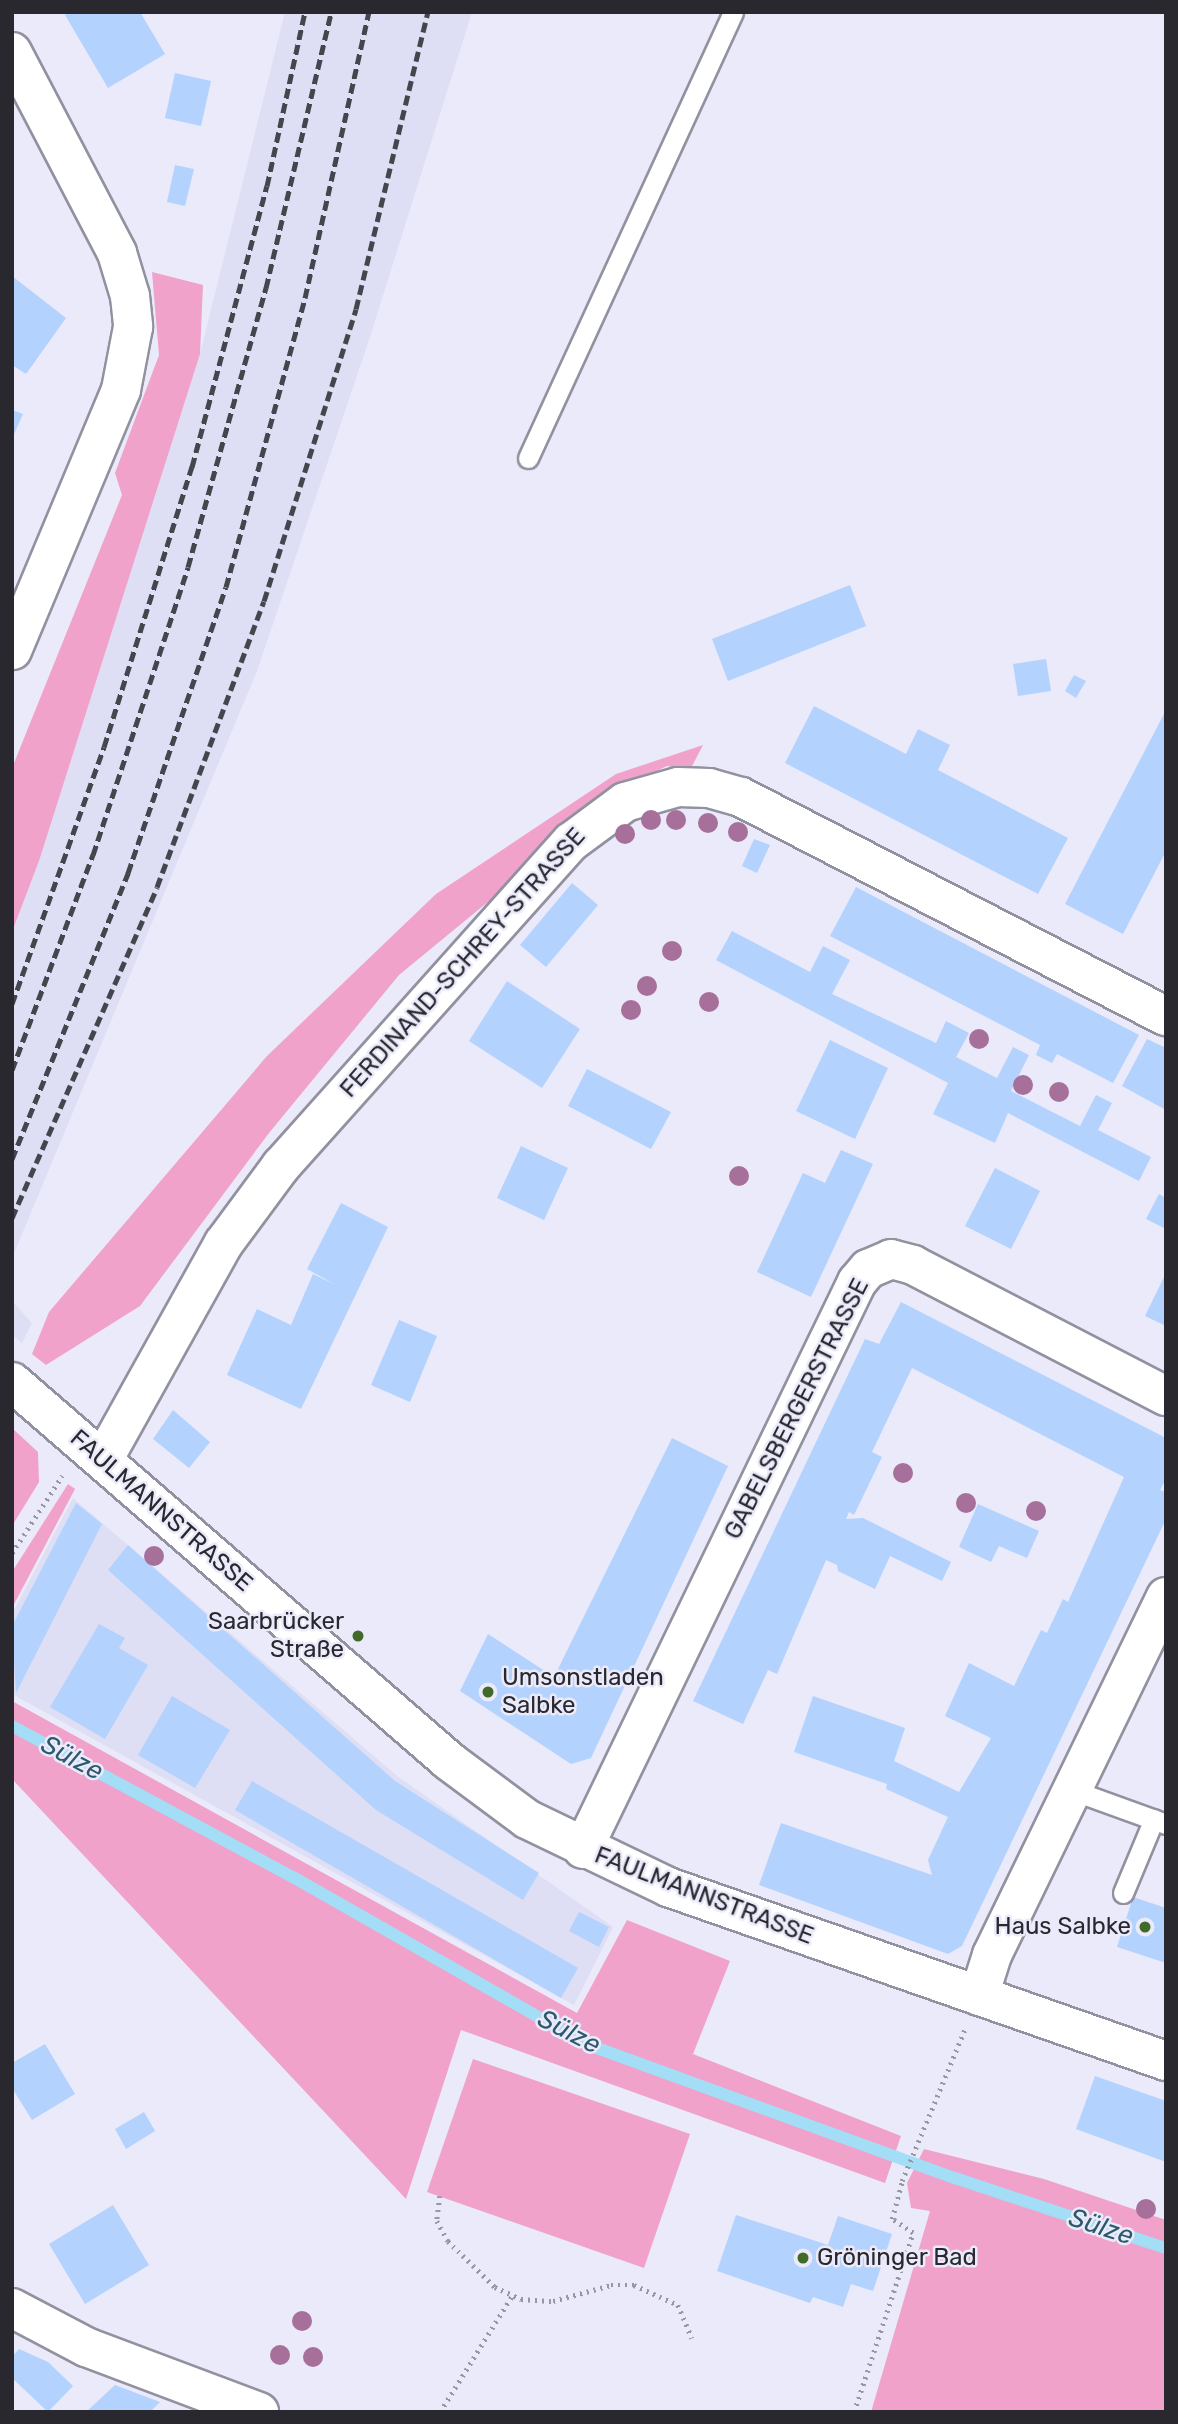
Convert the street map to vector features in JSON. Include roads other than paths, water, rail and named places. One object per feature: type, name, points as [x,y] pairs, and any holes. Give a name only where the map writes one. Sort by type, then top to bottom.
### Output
[{"type":"street","points":[[12,52],[117,253],[130,296],[133,327],[121,390],[12,650]]},
{"type":"street","name":"FERDINAND-SCHREY-STRASSE","points":[[93,1451],[260,1192],[308,1132],[503,923],[571,842],[625,802],[656,791],[689,787],[746,799],[1166,1016]]},
{"type":"street","name":"GABELSBERGERSTRASSE","points":[[583,1849],[857,1282],[868,1269],[895,1259],[913,1265],[1166,1396]]},
{"type":"street","name":"FAULMANNSTRASSE","points":[[12,1382],[476,1783],[527,1819],[583,1849],[668,1887],[1166,2061]]},
{"type":"street","points":[[979,1996],[992,1955],[1166,1597]]},
{"type":"street","points":[[12,2308],[86,2347],[259,2412]]},
{"type":"lane","points":[[528,458],[733,12]]},
{"type":"lane","points":[[1072,1790],[1160,1822],[1123,1892]]},
{"type":"waterway","name":"Sülze","points":[[12,1726],[293,1877],[586,2044],[955,2178],[1166,2248]]},
{"type":"railway","points":[[12,1004],[104,747],[192,467],[267,186],[305,12]]},
{"type":"railway","points":[[12,1070],[93,855],[188,567],[266,288],[331,12]]},
{"type":"railway","points":[[12,1159],[128,873],[226,587],[305,298],[369,12]]},
{"type":"railway","points":[[12,1218],[157,887],[264,601],[356,309],[428,12]]},
{"type":"place","name":"Saarbrücker Straße","points":[[358,1636]]},
{"type":"place","name":"Umsonstladen Salbke","points":[[488,1692]]},
{"type":"place","name":"Haus Salbke","points":[[1145,1927]]},
{"type":"place","name":"Gröninger Bad","points":[[803,2258]]}]
